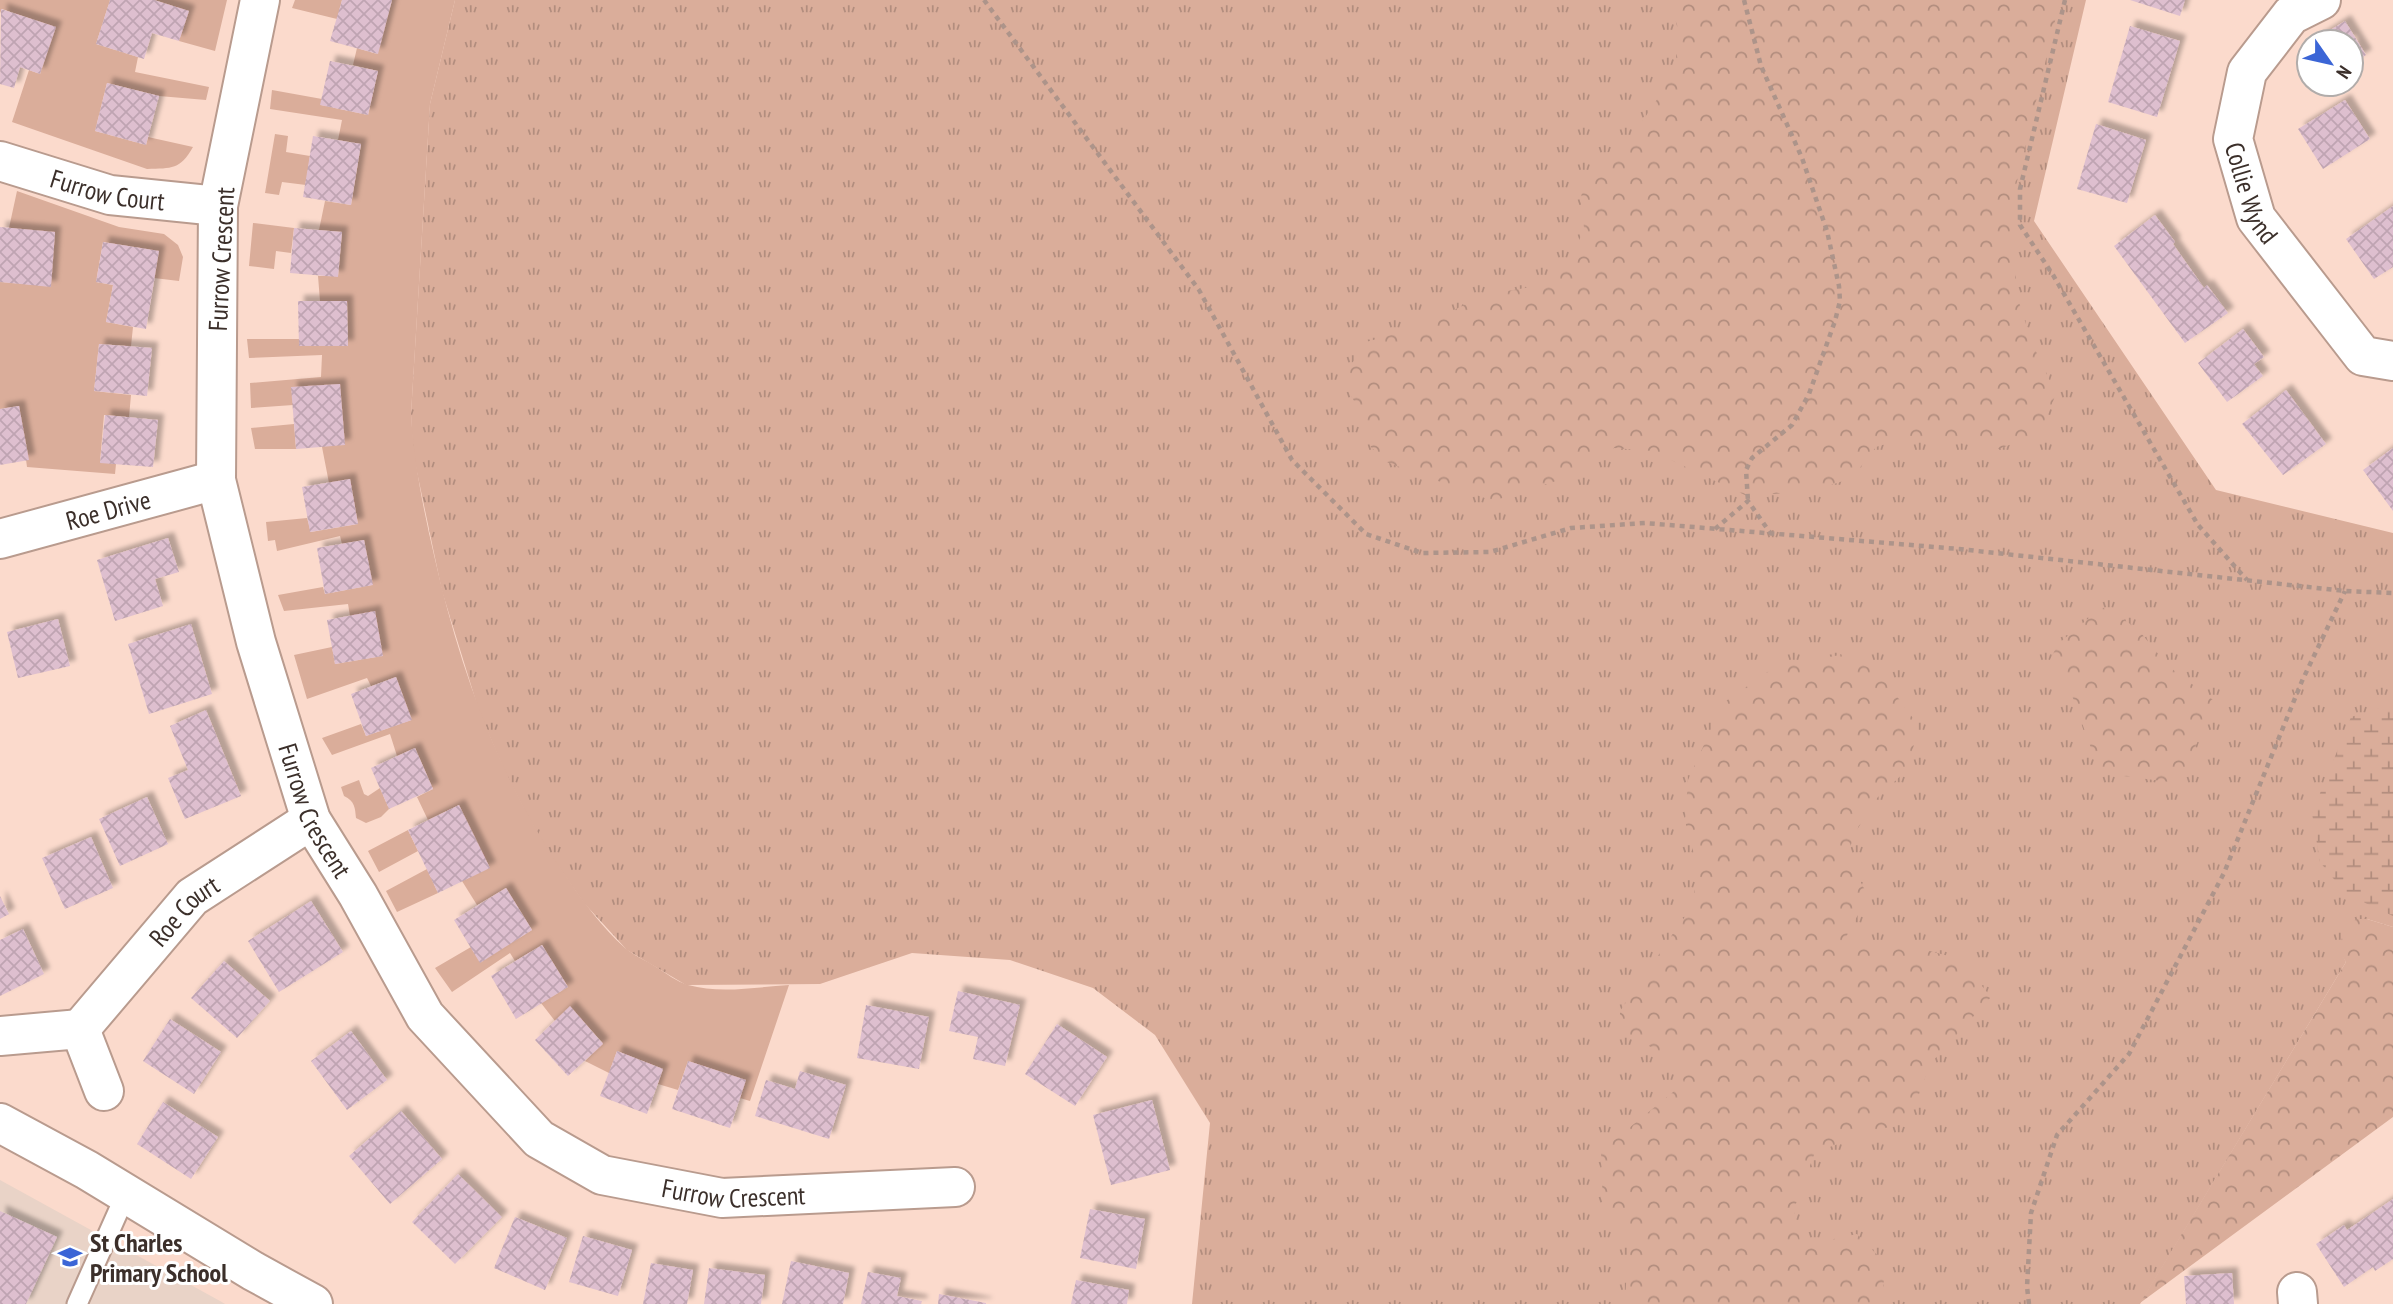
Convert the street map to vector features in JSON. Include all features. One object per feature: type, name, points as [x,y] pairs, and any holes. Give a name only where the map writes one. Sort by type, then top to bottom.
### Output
[{"type":"street","name":"Furrow Crescent","points":[[260,0],[218,206],[216,481],[257,642],[311,820],[358,895],[425,1016],[539,1139],[602,1175],[722,1198],[955,1187]]},
{"type":"street","name":"Collie Wynd","points":[[2321,0],[2291,15],[2247,72],[2233,139],[2256,218],[2363,356],[2393,361]]},
{"type":"street","name":"Furrow Court","points":[[0,161],[110,195],[218,206]]},
{"type":"street","name":"Roe Drive","points":[[0,539],[216,481]]},
{"type":"street","name":"Roe Court","points":[[80,1029],[192,897],[311,820]]},
{"type":"street","points":[[0,1036],[80,1029],[104,1091]]},
{"type":"street","points":[[0,1123],[87,1170],[253,1271],[313,1304]]},
{"type":"lane","points":[[76,1304],[126,1194]]},
{"type":"path","points":[[984,0],[1199,290],[1292,460],[1366,534],[1422,553],[1490,552],[1571,528],[1645,523],[1959,549],[2345,591],[2393,593]]},
{"type":"path","points":[[1744,0],[1761,66],[1802,158],[1826,231],[1840,301],[1810,394],[1792,425],[1752,458],[1746,470],[1748,501],[1771,534]]},
{"type":"path","points":[[2065,0],[2020,189],[2020,225],[2053,275],[2198,525],[2248,581]]},
{"type":"path","points":[[1714,529],[1748,501]]},
{"type":"path","points":[[2029,1304],[2027,1287],[2031,1213],[2057,1135],[2129,1054],[2224,873],[2302,681],[2345,591]]},
{"type":"shaded area","name":"St Charles Primary School","points":[[0,1180],[220,1301],[225,1304],[0,1304]]},
{"type":"green space","points":[[0,0],[110,0],[96,44],[138,57],[135,72],[209,87],[206,100],[159,96],[107,83],[95,131],[146,145],[148,137],[193,147],[184,160],[169,168],[147,169],[12,122],[29,70],[40,74],[55,27],[2,9],[0,13]]},
{"type":"green space","points":[[154,0],[227,0],[215,51],[179,41],[188,11]]},
{"type":"green space","points":[[295,0],[342,0],[337,19],[292,8]]},
{"type":"green space","points":[[392,0],[455,0],[430,104],[411,414],[417,467],[430,537],[444,598],[470,684],[504,766],[545,845],[590,909],[621,945],[676,980],[700,988],[789,985],[750,1101],[740,1098],[745,1080],[688,1061],[678,1090],[658,1084],[663,1069],[617,1051],[609,1073],[585,1061],[603,1043],[570,1007],[555,1021],[541,1003],[568,987],[542,945],[515,961],[510,953],[452,992],[435,968],[471,947],[480,962],[532,930],[506,888],[477,905],[462,881],[459,805],[428,820],[417,797],[433,789],[415,748],[397,756],[390,734],[332,755],[322,738],[361,724],[366,736],[411,720],[396,677],[371,686],[367,678],[307,699],[294,655],[332,647],[335,664],[382,656],[375,612],[350,616],[348,604],[284,611],[278,595],[323,587],[325,594],[372,585],[364,540],[342,544],[340,536],[277,551],[275,540],[268,541],[266,522],[307,518],[311,532],[358,524],[350,479],[329,483],[322,447],[293,405],[251,408],[250,383],[321,377],[322,355],[249,358],[247,339],[299,339],[299,346],[348,346],[347,301],[320,301],[318,276],[338,276],[342,232],[319,230],[325,201],[351,205],[361,144],[338,140],[342,120],[270,109],[272,90],[322,99],[321,105],[368,115],[378,71],[353,65],[357,48],[377,54]]},
{"type":"green space","points":[[455,0],[2086,0],[2034,221],[2216,490],[2393,533],[2393,927],[2367,919],[2343,956],[2346,962],[2140,1304],[1192,1304],[1210,1123],[1155,1035],[1093,988],[1010,960],[912,953],[820,984],[686,985],[627,950],[584,903],[549,853],[526,813],[479,711],[442,591],[413,453],[411,414],[430,104]]},
{"type":"green space","points":[[1670,0],[2060,0],[2015,190],[2013,223],[2017,296],[2032,343],[2056,394],[2040,433],[1999,449],[1910,436],[1876,447],[1852,478],[1813,491],[1747,496],[1652,451],[1614,448],[1581,473],[1493,501],[1386,462],[1370,446],[1369,426],[1347,389],[1349,368],[1366,342],[1436,319],[1484,295],[1525,288],[1549,279],[1572,258],[1584,228],[1581,197],[1587,172],[1609,152],[1629,141],[1660,95],[1676,63],[1677,26]]},
{"type":"green space","points":[[275,134],[288,136],[286,152],[310,156],[306,185],[282,182],[279,195],[265,193]]},
{"type":"green space","points":[[17,191],[119,227],[164,234],[178,245],[183,257],[179,281],[154,278],[158,251],[103,242],[96,282],[113,285],[106,322],[133,327],[131,346],[99,344],[94,391],[131,395],[129,417],[104,415],[100,462],[116,464],[115,474],[27,467],[19,406],[0,409],[0,282],[50,286],[55,233],[9,228]]},
{"type":"green space","points":[[253,223],[294,228],[291,253],[276,251],[274,269],[249,266]]},
{"type":"green space","points":[[294,424],[296,449],[255,449],[251,428]]},
{"type":"green space","points":[[2102,607],[2137,628],[2168,666],[2217,703],[2177,783],[2100,773],[2073,698],[2049,662],[2058,644]]},
{"type":"green space","points":[[1840,655],[1879,672],[1918,725],[1909,768],[1877,798],[1853,836],[1848,858],[1868,896],[1838,952],[1892,941],[1960,959],[1991,997],[1931,1063],[1909,1120],[1815,1152],[1794,1209],[1801,1246],[1857,1234],[1885,1263],[1882,1304],[1625,1304],[1629,1229],[1603,1210],[1601,1151],[1684,1083],[1678,1061],[1620,1031],[1620,1011],[1693,905],[1697,865],[1685,821],[1688,780],[1723,703],[1775,667]]},
{"type":"green space","points":[[2393,704],[2393,916],[2346,894],[2320,862],[2312,813],[2351,717]]},
{"type":"green space","points":[[359,780],[364,794],[368,796],[380,788],[389,809],[381,817],[366,823],[356,818],[354,805],[344,796],[341,787]]},
{"type":"green space","points":[[408,830],[418,851],[379,872],[368,851]]},
{"type":"green space","points":[[427,869],[438,893],[397,912],[386,891]]},
{"type":"green space","points":[[2356,919],[2367,919],[2393,927],[2393,1117],[2140,1303],[2346,962],[2338,950],[2344,932]]},
{"type":"building","points":[[110,0],[154,0],[189,11],[179,41],[152,33],[144,59],[96,44]]},
{"type":"building","points":[[342,0],[392,0],[378,54],[330,41]]},
{"type":"building","points":[[2130,0],[2185,0],[2180,16]]},
{"type":"building","points":[[1,9],[56,27],[40,74],[20,67],[14,88],[0,84]]},
{"type":"building","points":[[2345,21],[2349,28],[2334,28]]},
{"type":"building","points":[[2130,26],[2180,41],[2157,117],[2108,102]]},
{"type":"building","points":[[330,61],[378,71],[368,115],[320,105]]},
{"type":"building","points":[[107,83],[159,96],[146,145],[95,131]]},
{"type":"building","points":[[2345,100],[2370,139],[2323,169],[2298,129]]},
{"type":"building","points":[[2096,124],[2146,140],[2127,203],[2077,189]]},
{"type":"building","points":[[313,136],[361,144],[351,205],[303,197]]},
{"type":"building","points":[[2393,206],[2393,267],[2374,279],[2346,239]]},
{"type":"building","points":[[2155,215],[2204,288],[2207,285],[2228,313],[2185,343],[2114,246]]},
{"type":"building","points":[[0,227],[55,232],[51,287],[0,282]]},
{"type":"building","points":[[294,228],[342,232],[338,277],[290,273]]},
{"type":"building","points":[[103,242],[159,251],[146,329],[106,322],[113,285],[96,282]]},
{"type":"building","points":[[298,301],[347,301],[348,346],[299,346]]},
{"type":"building","points":[[2243,329],[2264,357],[2254,364],[2263,376],[2227,402],[2198,363]]},
{"type":"building","points":[[99,344],[152,348],[147,396],[94,391]]},
{"type":"building","points":[[340,384],[345,445],[296,449],[291,387]]},
{"type":"building","points":[[2286,390],[2326,444],[2283,475],[2242,424]]},
{"type":"building","points":[[19,406],[29,460],[0,465],[0,409]]},
{"type":"building","points":[[105,415],[158,420],[153,467],[100,463]]},
{"type":"building","points":[[2393,448],[2393,511],[2363,470]]},
{"type":"building","points":[[350,479],[358,524],[310,532],[302,487]]},
{"type":"building","points":[[168,538],[179,572],[155,579],[163,606],[115,621],[97,560]]},
{"type":"building","points":[[364,540],[373,585],[325,594],[317,548]]},
{"type":"building","points":[[375,611],[383,656],[335,664],[327,620]]},
{"type":"building","points":[[58,619],[70,666],[18,678],[7,632]]},
{"type":"building","points":[[191,624],[212,694],[149,714],[128,644]]},
{"type":"building","points":[[396,677],[412,720],[366,736],[351,694]]},
{"type":"building","points":[[206,710],[241,796],[185,819],[168,778],[188,770],[170,726]]},
{"type":"building","points":[[415,748],[433,789],[389,809],[371,768]]},
{"type":"building","points":[[147,797],[168,844],[120,866],[99,819]]},
{"type":"building","points":[[459,805],[490,868],[438,893],[408,830]]},
{"type":"building","points":[[91,837],[113,888],[65,909],[42,858]]},
{"type":"building","points":[[506,888],[532,930],[480,963],[454,920]]},
{"type":"building","points":[[0,896],[9,914],[0,919]]},
{"type":"building","points":[[311,901],[343,952],[279,992],[248,941]]},
{"type":"building","points":[[23,929],[44,974],[0,996],[0,940]]},
{"type":"building","points":[[542,945],[568,987],[516,1019],[491,976]]},
{"type":"building","points":[[224,961],[270,1001],[237,1038],[191,998]]},
{"type":"building","points":[[958,991],[1020,1005],[1005,1066],[973,1059],[978,1037],[949,1031]]},
{"type":"building","points":[[866,1005],[929,1017],[919,1069],[857,1058]]},
{"type":"building","points":[[570,1006],[603,1044],[568,1076],[535,1040]]},
{"type":"building","points":[[170,1019],[221,1052],[194,1094],[143,1061]]},
{"type":"building","points":[[1057,1024],[1107,1057],[1075,1106],[1025,1074]]},
{"type":"building","points":[[351,1031],[387,1080],[347,1110],[311,1061]]},
{"type":"building","points":[[617,1051],[663,1069],[647,1114],[600,1096]]},
{"type":"building","points":[[688,1061],[746,1080],[730,1128],[672,1109]]},
{"type":"building","points":[[800,1071],[846,1085],[829,1139],[755,1116],[766,1080],[795,1089]]},
{"type":"building","points":[[1152,1100],[1170,1170],[1111,1185],[1093,1115]]},
{"type":"building","points":[[163,1102],[218,1137],[191,1179],[137,1144]]},
{"type":"building","points":[[401,1111],[442,1159],[390,1204],[349,1156]]},
{"type":"building","points":[[458,1174],[502,1217],[455,1264],[412,1222]]},
{"type":"building","points":[[2393,1199],[2393,1259],[2375,1271],[2373,1267],[2344,1287],[2316,1244],[2344,1225],[2347,1230]]},
{"type":"building","points":[[1090,1209],[1145,1219],[1136,1269],[1080,1258]]},
{"type":"building","points":[[0,1211],[57,1237],[26,1304],[0,1304]]},
{"type":"building","points":[[515,1217],[567,1238],[545,1290],[494,1268]]},
{"type":"building","points":[[583,1236],[632,1250],[618,1296],[569,1282]]},
{"type":"building","points":[[791,1261],[849,1273],[843,1304],[782,1304]]},
{"type":"building","points":[[651,1263],[693,1270],[687,1304],[643,1304]]},
{"type":"building","points":[[709,1268],[765,1275],[761,1304],[704,1304]]},
{"type":"building","points":[[868,1272],[901,1278],[897,1296],[922,1301],[921,1304],[861,1304]]},
{"type":"building","points":[[2232,1273],[2234,1304],[2186,1304],[2184,1276]]},
{"type":"building","points":[[1076,1280],[1129,1290],[1127,1304],[1071,1304]]},
{"type":"building","points":[[939,1294],[986,1303],[986,1304],[938,1304]]},
{"type":"place","name":"St Charles Primary School","points":[[70,1257]]}]
